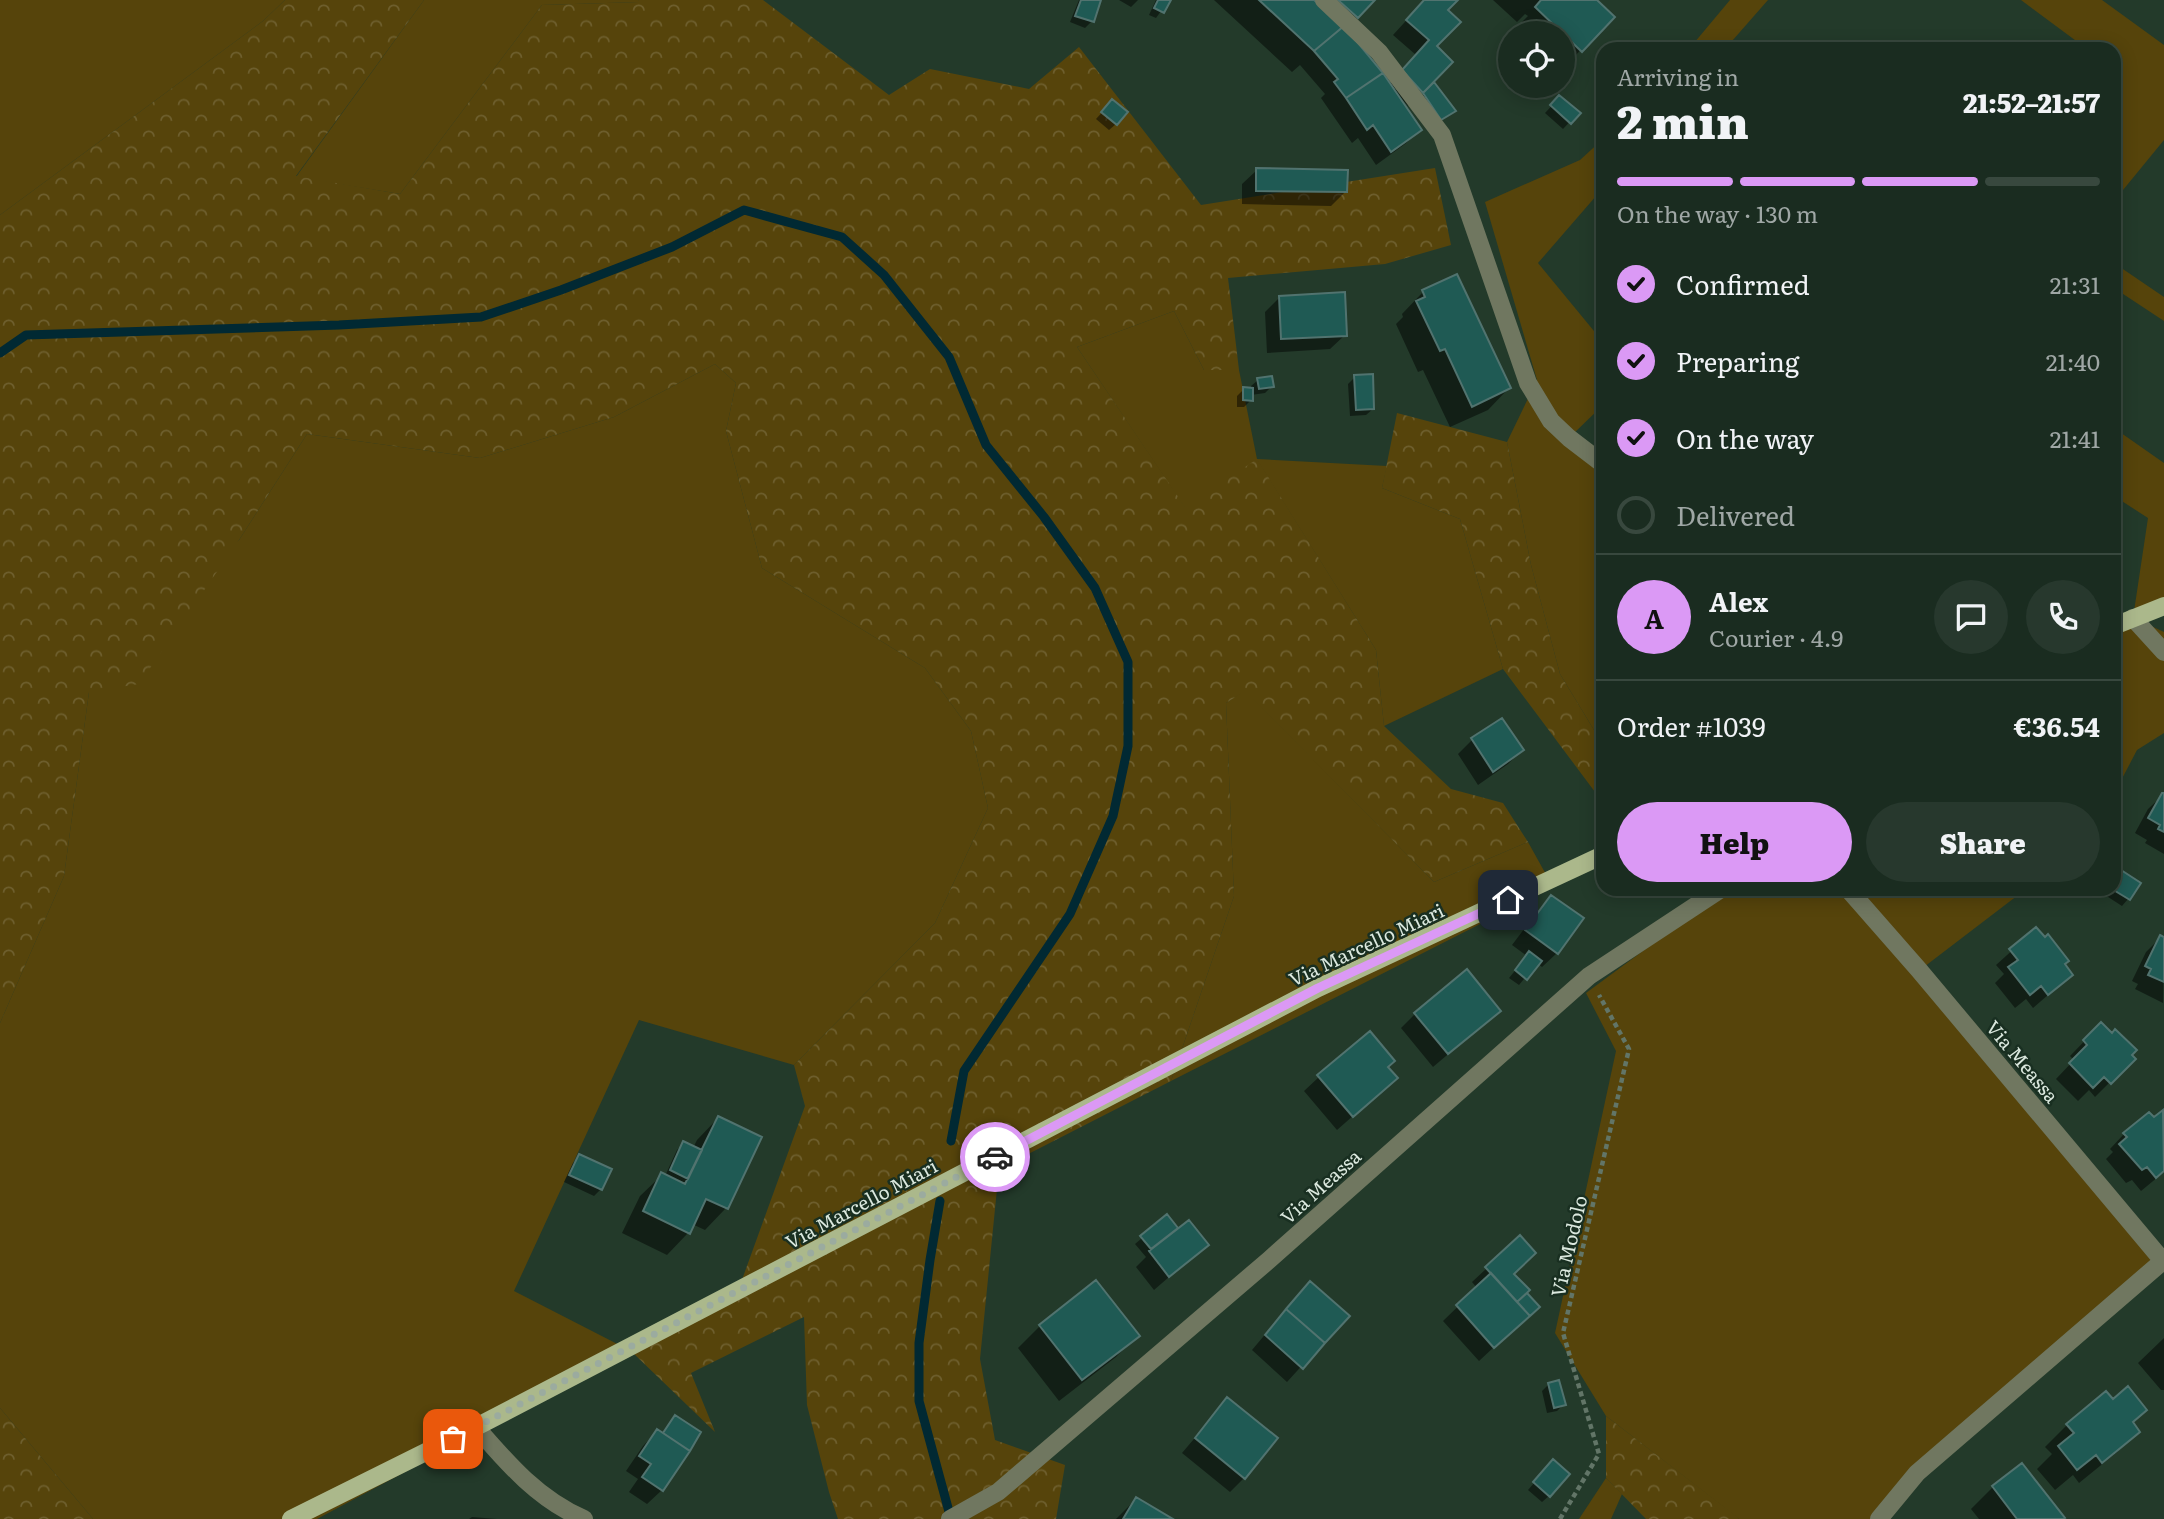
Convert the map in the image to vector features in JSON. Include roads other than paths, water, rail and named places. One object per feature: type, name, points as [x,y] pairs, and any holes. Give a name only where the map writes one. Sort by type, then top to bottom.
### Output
[{"type":"main road","points":[[2121,622],[2164,606]]},
{"type":"main road","name":"Via Marcello Miari","points":[[291,1519],[476,1427],[1318,988],[1596,858]]},
{"type":"street","points":[[1324,0],[1379,52],[1442,135],[1528,383],[1551,421],[1596,459]]},
{"type":"street","points":[[2133,618],[2164,652]]},
{"type":"street","name":"Via Meassa","points":[[950,1519],[998,1492],[1269,1260],[1589,976],[1710,896]]},
{"type":"street","name":"Via Meassa","points":[[1854,896],[2163,1261],[1917,1473],[1879,1519]]},
{"type":"street","points":[[476,1427],[512,1469],[537,1492],[584,1519]]},
{"type":"waterway","points":[[0,353],[26,335],[339,325],[481,317],[561,290],[672,247],[744,210],[842,237],[884,275],[949,357],[986,445],[1044,517],[1095,588],[1128,662],[1128,746],[1113,816],[1070,914],[964,1071],[951,1141]]},
{"type":"waterway","points":[[940,1201],[919,1343],[919,1401],[951,1519]]}]
